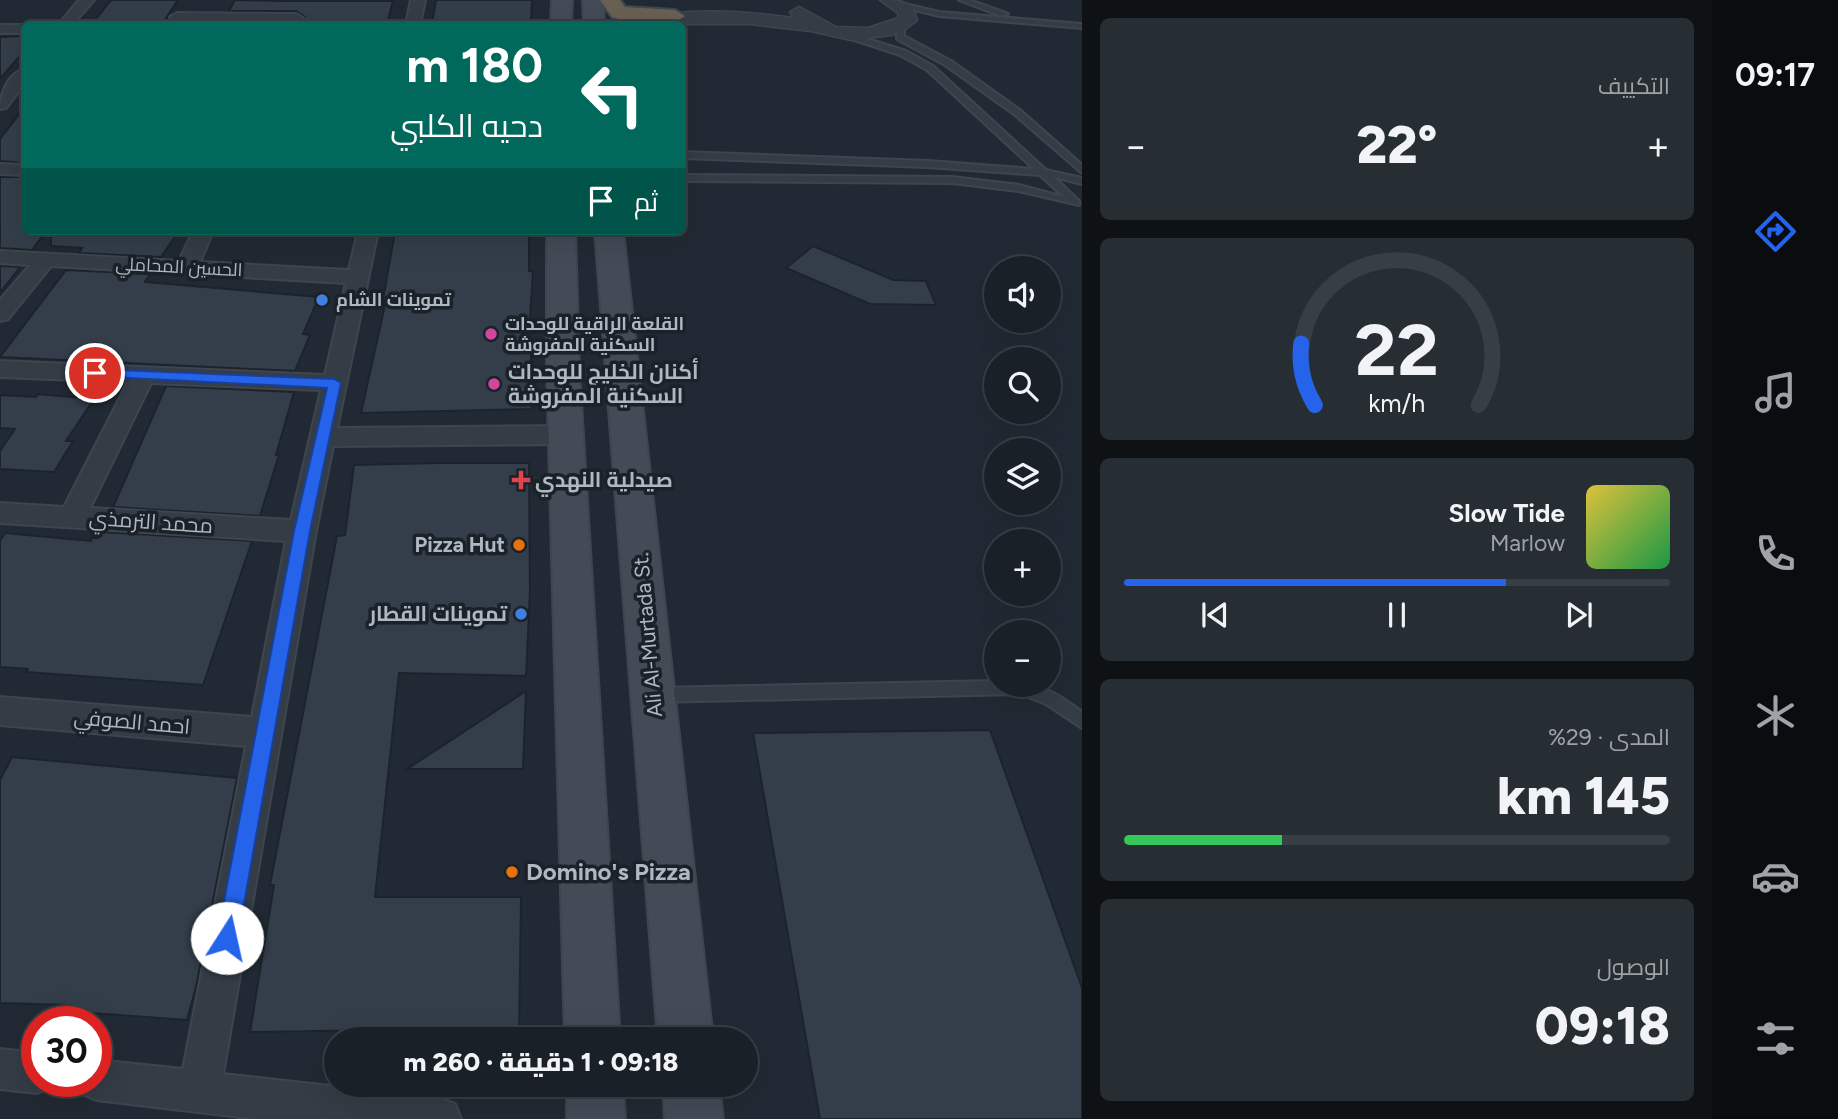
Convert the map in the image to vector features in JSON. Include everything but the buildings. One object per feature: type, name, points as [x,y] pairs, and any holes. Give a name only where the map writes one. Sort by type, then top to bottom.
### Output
[{"type":"highway","points":[[610,0],[619,13],[678,8]]},
{"type":"main road","points":[[561,21],[562,0]]},
{"type":"main road","points":[[593,0],[594,21]]},
{"type":"main road","points":[[561,235],[566,435],[592,1027]]},
{"type":"main road","name":"Ali Al-Murtada St.","points":[[609,235],[685,1027]]},
{"type":"main road","points":[[596,1097],[597,1119]]},
{"type":"main road","points":[[692,1097],[694,1119]]},
{"type":"street","points":[[69,21],[87,0]]},
{"type":"street","points":[[175,21],[189,0]]},
{"type":"street","points":[[175,21],[295,21],[304,0]]},
{"type":"street","points":[[414,21],[418,0]]},
{"type":"street","points":[[801,0],[796,8],[802,17],[816,26]]},
{"type":"street","points":[[705,1],[737,10],[736,13],[722,16]]},
{"type":"street","points":[[648,21],[678,8],[705,1],[756,1]]},
{"type":"street","points":[[678,8],[722,16],[816,26],[837,32],[883,33],[898,12]]},
{"type":"street","points":[[0,29],[21,29]]},
{"type":"street","points":[[0,82],[21,78]]},
{"type":"street","points":[[0,104],[21,78]]},
{"type":"street","points":[[0,169],[21,170]]},
{"type":"street","points":[[187,267],[200,235]]},
{"type":"street","points":[[199,1092],[302,531],[367,235]]},
{"type":"street","name":"الحسين المحاملي","points":[[0,257],[358,277]]},
{"type":"street","points":[[0,314],[46,260]]},
{"type":"street","points":[[0,369],[334,383]]},
{"type":"street","points":[[72,517],[143,375]]},
{"type":"street","points":[[323,437],[566,435]]},
{"type":"street","name":"محمد الترمذي","points":[[0,513],[302,531]]},
{"type":"street","name":"احمد الصوفي","points":[[0,711],[264,733]]},
{"type":"street","points":[[0,1069],[21,1071]]},
{"type":"street","points":[[112,1082],[440,1119]]},
{"type":"lane","points":[[963,0],[1002,13],[1009,20]]},
{"type":"lane","points":[[986,18],[986,12],[991,10]]},
{"type":"lane","points":[[898,12],[939,14]]},
{"type":"lane","points":[[898,12],[1082,26]]},
{"type":"lane","points":[[898,12],[901,37],[948,63],[1017,112],[1082,170]]},
{"type":"lane","points":[[837,32],[902,53],[930,68],[1079,206]]},
{"type":"lane","points":[[686,155],[825,159],[1043,172],[1082,181]]},
{"type":"lane","points":[[825,159],[833,179]]},
{"type":"lane","points":[[686,178],[986,183],[1079,206]]},
{"type":"lane","points":[[654,695],[1021,687],[1052,699],[1082,721]]},
{"type":"place","name":"تموينات الشام","points":[[322,300]]},
{"type":"place","name":"القلعة الراقية للوحدات السكنية المفروشة","points":[[491,334]]},
{"type":"place","name":"أكنان الخليج للوحدات السكنية المفروشة","points":[[494,384]]},
{"type":"place","name":"صيدلية النهدي","points":[[521,480]]},
{"type":"place","name":"Pizza Hut","points":[[519,545]]},
{"type":"place","name":"تموينات القطار","points":[[521,614]]},
{"type":"place","name":"Domino's Pizza","points":[[512,872]]},
{"type":"route","points":[[95,373],[334,383],[302,531],[227,938]]}]
